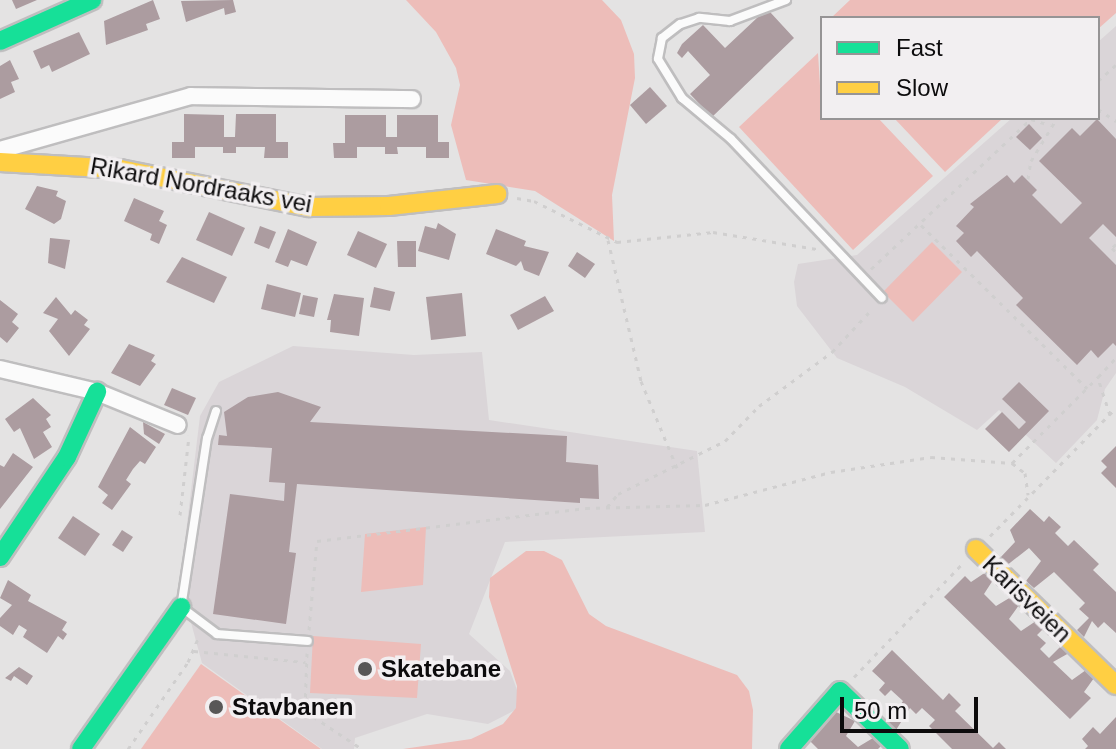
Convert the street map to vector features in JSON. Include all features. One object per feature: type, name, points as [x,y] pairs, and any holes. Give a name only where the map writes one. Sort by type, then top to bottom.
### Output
[{"type":"street","points":[[0,41],[92,0]]},
{"type":"street","name":"Rikard Nordraaks vei","points":[[0,150],[191,96],[412,99]]},
{"type":"street","name":"Rikard Nordraaks vei","points":[[0,162],[120,169],[250,199],[309,207],[389,206],[497,194]]},
{"type":"street","points":[[0,369],[97,392],[178,425]]},
{"type":"street","points":[[0,557],[67,457],[97,392]]},
{"type":"street","name":"Karisveien","points":[[976,549],[1116,685]]},
{"type":"street","points":[[81,749],[181,607]]},
{"type":"street","points":[[789,749],[840,691],[900,749]]},
{"type":"lane","points":[[786,0],[730,21],[699,18],[680,24],[662,38],[658,59],[682,98],[731,139],[882,298]]},
{"type":"lane","points":[[216,411],[207,438],[181,607],[217,634],[308,641]]},
{"type":"path","points":[[1100,79],[1116,65]]},
{"type":"path","points":[[862,277],[1030,120]]},
{"type":"path","points":[[1034,120],[1050,125]]},
{"type":"path","points":[[1028,179],[1050,125],[1055,120]]},
{"type":"path","points":[[497,194],[534,201],[608,240],[713,232],[841,254]]},
{"type":"path","points":[[921,225],[1087,388]]},
{"type":"path","points":[[608,240],[641,381],[677,468]]},
{"type":"path","points":[[1116,244],[1112,248],[1116,252]]},
{"type":"path","points":[[607,507],[618,494],[677,468],[725,441],[774,394],[832,352],[882,298]]},
{"type":"path","points":[[1012,463],[1116,358]]},
{"type":"path","points":[[1098,377],[1110,415]]},
{"type":"path","points":[[976,549],[1116,408]]},
{"type":"path","points":[[362,749],[345,733],[310,719],[305,711],[306,662],[317,541],[607,507],[723,503],[831,472],[931,457],[1012,463],[1025,473],[1029,497]]},
{"type":"path","name":"Karisveien","points":[[840,691],[976,549]]},
{"type":"path","points":[[128,749],[194,651],[203,623]]},
{"type":"path","points":[[194,651],[306,662]]},
{"type":"shaded area","points":[[406,0],[602,0],[621,20],[634,54],[635,78],[612,195],[614,241],[535,191],[466,180],[451,125],[460,85],[456,68],[436,32]]},
{"type":"shaded area","points":[[850,0],[1116,0],[1116,13],[1100,27],[1100,16],[833,16]]},
{"type":"shaded area","points":[[1116,26],[1116,373],[1105,389],[1097,420],[1056,463],[999,410],[977,430],[905,387],[837,358],[797,306],[794,282],[798,264],[857,255],[1010,120],[1100,120],[1100,40]]},
{"type":"shaded area","points":[[818,53],[820,120],[880,120],[933,176],[853,250],[739,127]]},
{"type":"shaded area","points":[[896,120],[1001,120],[945,172]]},
{"type":"shaded area","points":[[932,242],[962,272],[913,322],[883,292]]},
{"type":"shaded area","points":[[293,346],[414,355],[482,352],[489,420],[697,451],[705,532],[505,542],[469,634],[510,671],[523,706],[488,724],[427,714],[355,738],[354,749],[322,749],[202,663],[180,582],[200,416],[219,382]]},
{"type":"shaded area","points":[[426,527],[423,585],[361,592],[365,534]]},
{"type":"shaded area","points":[[526,551],[544,551],[562,560],[589,614],[606,626],[737,675],[749,691],[753,710],[752,749],[403,749],[471,739],[503,724],[516,708],[517,686],[489,597],[490,578]]},
{"type":"shaded area","name":"Skatebane","points":[[313,636],[421,644],[417,698],[310,693]]},
{"type":"shaded area","name":"Stavbanen","points":[[201,664],[321,749],[141,749]]},
{"type":"building","points":[[12,0],[37,0],[16,9]]},
{"type":"building","points":[[153,0],[160,19],[146,24],[148,30],[106,45],[104,21]]},
{"type":"building","points":[[233,0],[236,12],[225,15],[224,8],[186,22],[181,1]]},
{"type":"building","points":[[770,12],[794,38],[712,117],[690,94],[710,75],[688,51],[682,58],[677,53],[682,44],[703,25],[725,48],[758,17]]},
{"type":"building","points":[[79,32],[90,54],[52,72],[49,65],[41,69],[33,51]]},
{"type":"building","points":[[10,60],[19,79],[11,82],[15,92],[0,99],[0,66]]},
{"type":"building","points":[[650,87],[667,106],[646,124],[630,105]]},
{"type":"building","points":[[184,114],[224,115],[224,137],[235,137],[236,114],[276,114],[276,142],[288,142],[288,158],[264,158],[265,147],[236,147],[236,153],[223,153],[223,147],[195,147],[195,158],[172,158],[172,142],[184,142]]},
{"type":"building","points":[[345,115],[386,115],[386,137],[397,137],[397,115],[438,115],[438,142],[449,142],[449,158],[426,158],[426,147],[397,147],[398,154],[385,154],[385,147],[357,147],[357,158],[334,158],[333,143],[345,143]]},
{"type":"building","points":[[1098,120],[1116,139],[1116,237],[1103,224],[1089,238],[1116,265],[1116,346],[1113,343],[1098,358],[1091,350],[1077,365],[1016,305],[1023,298],[977,251],[971,257],[956,241],[964,233],[956,226],[974,207],[970,204],[1007,175],[1014,183],[1022,175],[1037,190],[1032,195],[1061,224],[1082,203],[1039,161],[1072,128],[1080,136]]},
{"type":"building","points":[[1029,124],[1042,138],[1030,150],[1016,137]]},
{"type":"building","points":[[37,186],[58,191],[56,196],[66,201],[61,219],[54,224],[25,209]]},
{"type":"building","points":[[134,198],[164,211],[159,221],[167,225],[159,244],[150,240],[152,234],[124,221]]},
{"type":"building","points":[[209,212],[245,228],[232,256],[196,240]]},
{"type":"building","points":[[438,223],[456,234],[449,260],[418,251],[425,226],[436,229]]},
{"type":"building","points":[[260,226],[276,232],[269,249],[254,243]]},
{"type":"building","points":[[288,229],[317,242],[307,266],[291,260],[288,267],[275,262]]},
{"type":"building","points":[[496,229],[526,241],[524,246],[549,252],[539,276],[524,270],[521,261],[516,266],[486,254]]},
{"type":"building","points":[[358,231],[387,244],[376,268],[347,255]]},
{"type":"building","points":[[50,238],[70,240],[65,269],[48,263]]},
{"type":"building","points":[[397,241],[416,241],[416,267],[398,267]]},
{"type":"building","points":[[577,252],[595,264],[585,278],[568,266]]},
{"type":"building","points":[[182,257],[227,277],[214,303],[166,282]]},
{"type":"building","points":[[267,284],[301,293],[295,317],[261,309]]},
{"type":"building","points":[[374,287],[395,292],[390,311],[370,307]]},
{"type":"building","points":[[462,293],[466,336],[431,340],[426,297]]},
{"type":"building","points":[[334,294],[364,298],[359,336],[330,332],[331,320],[327,320]]},
{"type":"building","points":[[303,295],[318,298],[314,317],[299,314]]},
{"type":"building","points":[[545,296],[554,311],[518,330],[510,315]]},
{"type":"building","points":[[56,297],[71,315],[75,310],[88,320],[84,325],[90,329],[69,356],[49,331],[58,319],[43,313]]},
{"type":"building","points":[[0,300],[18,314],[12,322],[19,328],[7,343],[0,337]]},
{"type":"building","points":[[129,344],[155,355],[151,361],[156,364],[140,386],[111,373]]},
{"type":"building","points":[[1019,382],[1049,411],[1009,452],[985,429],[1002,412],[1019,429],[1026,422],[1002,399]]},
{"type":"building","points":[[172,388],[196,398],[188,415],[164,405]]},
{"type":"building","points":[[278,392],[321,407],[310,422],[567,436],[566,462],[598,465],[599,499],[580,498],[580,503],[297,484],[289,552],[296,553],[286,624],[213,614],[230,494],[284,501],[285,483],[269,482],[272,448],[218,445],[219,435],[227,436],[224,412],[248,397]]},
{"type":"building","points":[[33,398],[51,415],[46,419],[51,427],[43,432],[52,447],[34,459],[20,428],[14,432],[5,419]]},
{"type":"building","points":[[143,422],[165,434],[159,444],[144,434]]},
{"type":"building","points":[[130,427],[156,447],[145,464],[140,461],[133,469],[126,480],[131,484],[112,510],[102,503],[108,495],[98,487]]},
{"type":"building","points":[[1116,446],[1116,488],[1101,473],[1107,467],[1101,461]]},
{"type":"building","points":[[13,453],[33,467],[0,509],[0,465],[4,467]]},
{"type":"building","points":[[1030,509],[1044,522],[1049,516],[1061,527],[1055,533],[1068,546],[1074,540],[1099,564],[1093,570],[1116,592],[1116,633],[1104,622],[1098,628],[1092,621],[1084,637],[1077,630],[1089,618],[1079,609],[1085,603],[1054,572],[1034,588],[1026,581],[1041,561],[1029,548],[1006,566],[999,559],[1015,542],[1010,530]]},
{"type":"building","points":[[73,516],[100,534],[85,556],[58,538]]},
{"type":"building","points":[[122,530],[133,537],[123,552],[112,545]]},
{"type":"building","points":[[986,572],[993,580],[984,594],[996,606],[1011,597],[1019,605],[1009,619],[1021,631],[1036,621],[1044,628],[1037,635],[1046,643],[1040,649],[1049,658],[1061,646],[1069,653],[1053,662],[1072,680],[1086,670],[1094,678],[1084,692],[1091,698],[1070,719],[944,597],[965,576],[971,582]]},
{"type":"building","points":[[8,580],[31,595],[28,601],[67,622],[62,630],[67,634],[63,640],[58,636],[47,653],[23,637],[27,630],[19,625],[13,635],[0,626],[0,618],[12,605],[0,598]]},
{"type":"building","points":[[892,650],[943,700],[949,693],[961,705],[955,711],[993,748],[999,742],[1006,749],[952,749],[929,726],[935,720],[922,708],[916,714],[910,708],[896,730],[888,723],[903,701],[891,690],[885,696],[879,690],[885,683],[872,671]]},
{"type":"building","points":[[19,667],[33,676],[27,685],[14,676],[11,681],[5,678]]},
{"type":"building","points":[[834,711],[855,721],[846,736],[858,747],[873,738],[881,746],[878,749],[818,749],[807,738]]},
{"type":"building","points":[[1116,717],[1116,749],[1085,749],[1088,746],[1082,739],[1093,727],[1100,734]]},
{"type":"traffic: fast","points":[[0,41],[92,0]]},
{"type":"traffic: fast","points":[[0,557],[67,457],[97,392]]},
{"type":"traffic: fast","points":[[81,749],[181,607]]},
{"type":"traffic: fast","points":[[789,749],[840,691],[900,749]]},
{"type":"traffic: slow","points":[[0,162],[120,169],[309,207],[389,206],[497,194]]},
{"type":"traffic: slow","points":[[976,549],[1116,685]]},
{"type":"place","name":"Skatebane","points":[[365,669]]},
{"type":"place","name":"Stavbanen","points":[[216,707]]}]
